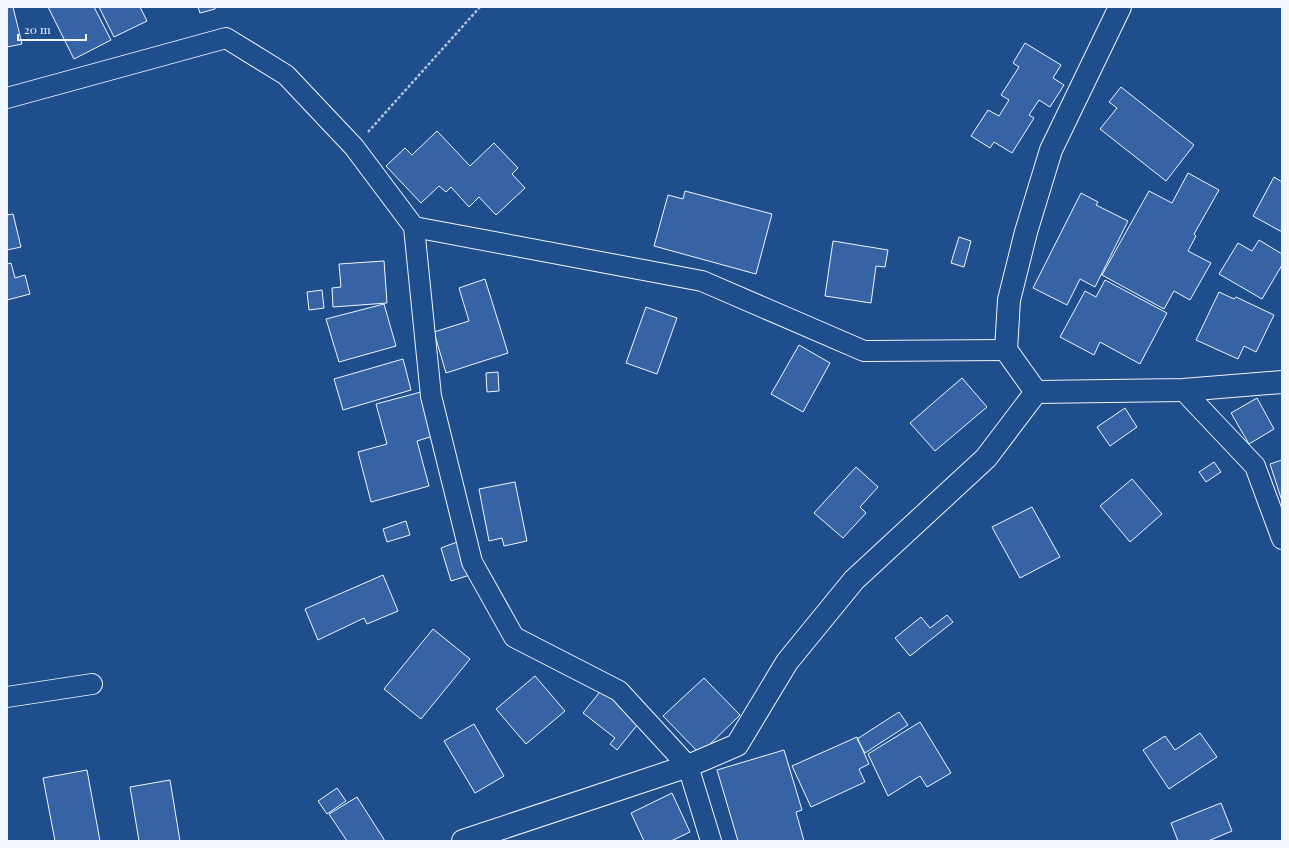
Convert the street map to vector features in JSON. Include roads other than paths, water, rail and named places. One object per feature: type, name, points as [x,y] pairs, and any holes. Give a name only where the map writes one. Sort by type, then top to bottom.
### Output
[{"type":"street","points":[[1036,392],[1006,350],[1009,300],[1026,232],[1051,150],[1120,7]]},
{"type":"street","points":[[7,98],[226,38],[286,75],[354,147],[414,226],[431,396],[472,562],[514,637],[619,690],[688,766],[711,841]]},
{"type":"street","points":[[414,226],[702,281],[864,351],[1006,350]]},
{"type":"street","points":[[1036,392],[1183,390],[1282,382]]},
{"type":"street","points":[[1183,390],[1255,466],[1282,539]]},
{"type":"street","points":[[463,841],[688,766],[737,745],[787,662],[854,580],[986,458],[1036,392]]},
{"type":"street","points":[[7,697],[92,684]]}]
